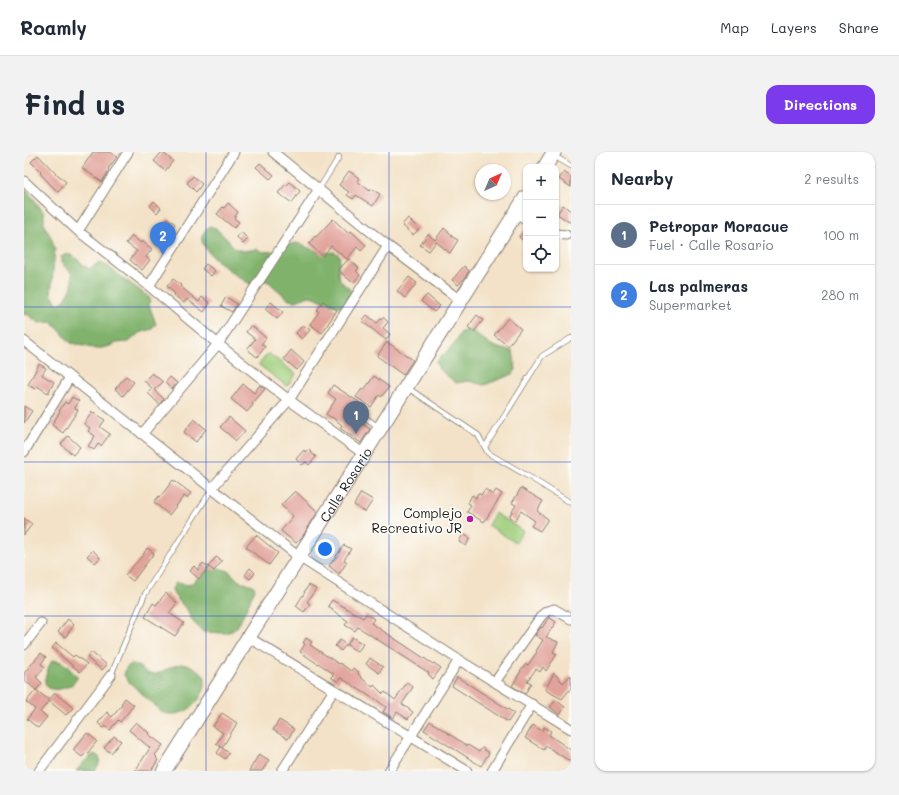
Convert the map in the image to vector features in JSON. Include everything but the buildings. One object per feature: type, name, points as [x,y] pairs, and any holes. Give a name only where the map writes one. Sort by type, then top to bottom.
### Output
[{"type":"main road","points":[[547,164],[553,153]]},
{"type":"main road","name":"Calle Rosario","points":[[164,771],[460,300],[521,217],[525,200]]},
{"type":"street","points":[[78,231],[128,152]]},
{"type":"street","points":[[149,286],[234,152]]},
{"type":"street","points":[[273,152],[319,188],[388,246],[460,300]]},
{"type":"street","points":[[24,181],[78,231],[149,286],[218,344],[289,400],[342,434],[364,454]]},
{"type":"street","points":[[142,434],[218,344],[319,188]]},
{"type":"street","points":[[559,234],[566,235]]},
{"type":"street","points":[[212,488],[289,400],[388,246]]},
{"type":"street","points":[[24,341],[299,557],[459,660],[568,727],[571,718]]},
{"type":"street","points":[[24,452],[70,377]]},
{"type":"street","points":[[495,682],[547,610],[554,609],[571,619]]},
{"type":"street","points":[[24,645],[41,623]]},
{"type":"street","points":[[248,637],[466,771]]},
{"type":"street","points":[[389,771],[459,660]]},
{"type":"street","points":[[39,771],[111,675]]},
{"type":"street","points":[[282,771],[334,690]]},
{"type":"street","points":[[492,771],[532,704]]},
{"type":"lane","points":[[553,153],[571,166]]},
{"type":"lane","points":[[319,188],[339,157]]},
{"type":"lane","points":[[485,447],[542,356],[571,338]]},
{"type":"lane","points":[[406,386],[478,435],[488,453],[571,503]]},
{"type":"lane","points":[[354,417],[357,414],[360,414],[380,428]]},
{"type":"lane","points":[[111,675],[145,594],[212,488]]},
{"type":"green space","points":[[24,186],[44,213],[44,225],[51,237],[55,249],[51,294],[55,300],[59,304],[65,300],[72,287],[72,274],[61,263],[61,257],[67,254],[73,256],[89,269],[100,262],[150,298],[149,305],[156,324],[152,329],[139,333],[129,342],[116,343],[97,349],[71,343],[52,322],[39,323],[27,314],[24,315]]},
{"type":"green space","points":[[209,226],[216,228],[235,248],[243,251],[257,249],[263,252],[279,251],[290,244],[297,243],[321,253],[335,252],[340,256],[338,276],[352,291],[350,298],[341,307],[309,296],[296,301],[289,300],[269,282],[263,280],[250,284],[222,265],[204,246],[202,236]]},
{"type":"green space","points":[[468,330],[477,334],[493,346],[513,351],[516,370],[511,375],[484,385],[469,381],[456,383],[439,369],[436,362],[454,344],[461,332]]},
{"type":"green space","points":[[268,353],[296,374],[287,386],[259,365]]},
{"type":"green space","points":[[495,513],[523,531],[516,543],[488,525]]},
{"type":"green space","points":[[209,567],[229,571],[239,581],[253,585],[255,589],[237,627],[232,631],[225,633],[203,632],[193,622],[188,611],[174,595],[172,589],[176,583],[189,585]]},
{"type":"green space","points":[[52,661],[63,663],[77,676],[77,679],[68,687],[60,689],[48,688],[45,679]]},
{"type":"green space","points":[[131,664],[138,666],[149,674],[156,674],[181,664],[189,665],[205,677],[202,693],[193,706],[187,710],[171,714],[163,713],[128,681],[124,675],[126,668]]},
{"type":"green space","points":[[95,754],[100,758],[99,764],[95,771],[76,771],[89,757]]},
{"type":"place","name":"Las palmeras","points":[[163,255]]},
{"type":"place","name":"Petropar Moracue","points":[[356,434]]},
{"type":"place","name":"Complejo Recreativo JR","points":[[470,519]]}]
